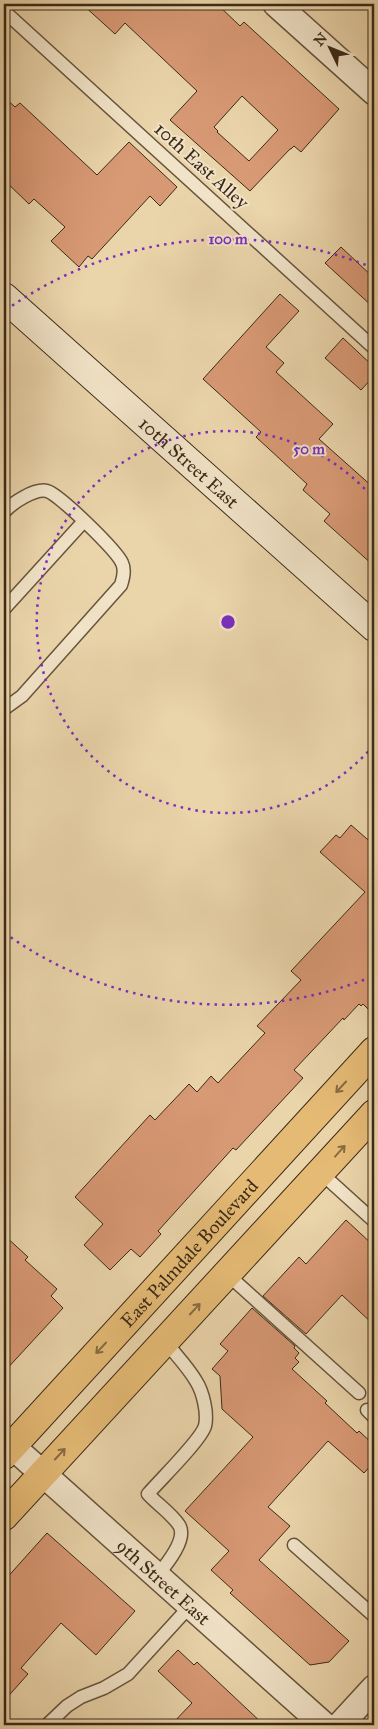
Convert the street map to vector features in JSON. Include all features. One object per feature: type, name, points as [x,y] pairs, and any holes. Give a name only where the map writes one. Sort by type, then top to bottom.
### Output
[{"type":"highway","name":"East Palmdale Boulevard","points":[[6,1446],[374,1051]]},
{"type":"highway","points":[[4,1516],[373,1117]]},
{"type":"main road","name":"10th Street East","points":[[4,297],[374,627]]},
{"type":"street","points":[[276,4],[374,92]]},
{"type":"street","name":"9th Street East","points":[[6,1446],[42,1474],[324,1725]]},
{"type":"street","points":[[340,1725],[374,1688]]},
{"type":"lane","name":"10th East Alley","points":[[4,11],[374,348]]},
{"type":"lane","points":[[4,512],[21,499],[36,492],[47,491],[84,521],[116,553],[123,564],[121,585],[22,696],[4,709]]},
{"type":"lane","points":[[4,609],[84,521]]},
{"type":"lane","points":[[321,1173],[374,1221]]},
{"type":"lane","points":[[227,1274],[360,1393]]},
{"type":"lane","points":[[157,1576],[171,1558],[181,1536],[180,1526],[148,1494],[205,1428],[206,1417],[204,1400],[197,1382],[165,1341]]},
{"type":"lane","points":[[294,1545],[374,1616]]},
{"type":"lane","points":[[47,1725],[67,1706],[81,1697],[104,1688],[128,1674],[190,1606]]},
{"type":"building","points":[[82,4],[217,4],[240,26],[244,22],[339,109],[301,152],[294,146],[290,149],[250,191],[170,120],[197,91],[125,23],[115,34]],"holes":[[[242,96],[278,130],[249,161],[214,127]]]},
{"type":"building","points":[[4,97],[15,107],[20,103],[97,175],[129,142],[177,187],[160,206],[150,196],[92,259],[88,256],[79,267],[51,241],[65,227],[34,199],[29,204],[4,180]]},
{"type":"building","points":[[341,247],[374,278],[374,308],[325,263]]},
{"type":"building","points":[[280,294],[299,311],[266,347],[284,363],[276,372],[333,424],[319,439],[374,488],[374,566],[324,521],[330,514],[303,490],[307,484],[256,437],[261,432],[203,379]]},
{"type":"building","points":[[343,338],[374,367],[374,376],[361,390],[325,358]]},
{"type":"building","points":[[351,825],[374,845],[374,1015],[363,1004],[361,1006],[359,1004],[344,1020],[343,1018],[294,1070],[303,1078],[236,1150],[233,1148],[158,1231],[161,1234],[140,1257],[131,1249],[110,1270],[84,1245],[103,1224],[75,1197],[150,1115],[155,1120],[189,1084],[197,1092],[211,1076],[218,1083],[265,1033],[257,1026],[301,980],[291,971],[365,892],[320,852],[336,835],[340,838]]},
{"type":"building","points":[[346,1220],[374,1246],[374,1325],[342,1295],[306,1334],[263,1296],[299,1257],[306,1264]]},
{"type":"building","points":[[4,1235],[28,1257],[25,1260],[57,1289],[51,1296],[63,1308],[4,1372]]},
{"type":"building","points":[[252,1308],[295,1346],[294,1348],[299,1353],[295,1358],[299,1362],[292,1369],[327,1401],[325,1403],[357,1433],[359,1431],[374,1445],[374,1462],[364,1473],[328,1441],[268,1507],[290,1526],[259,1560],[349,1641],[329,1662],[310,1665],[230,1593],[233,1590],[211,1570],[229,1551],[185,1511],[253,1437],[222,1409],[220,1376],[212,1369],[228,1351],[220,1344]]},
{"type":"building","points":[[47,1533],[135,1611],[96,1655],[61,1623],[21,1668],[28,1674],[4,1701],[4,1581]]},
{"type":"building","points":[[178,1650],[194,1665],[197,1662],[264,1725],[171,1725],[192,1703],[158,1671]]}]
